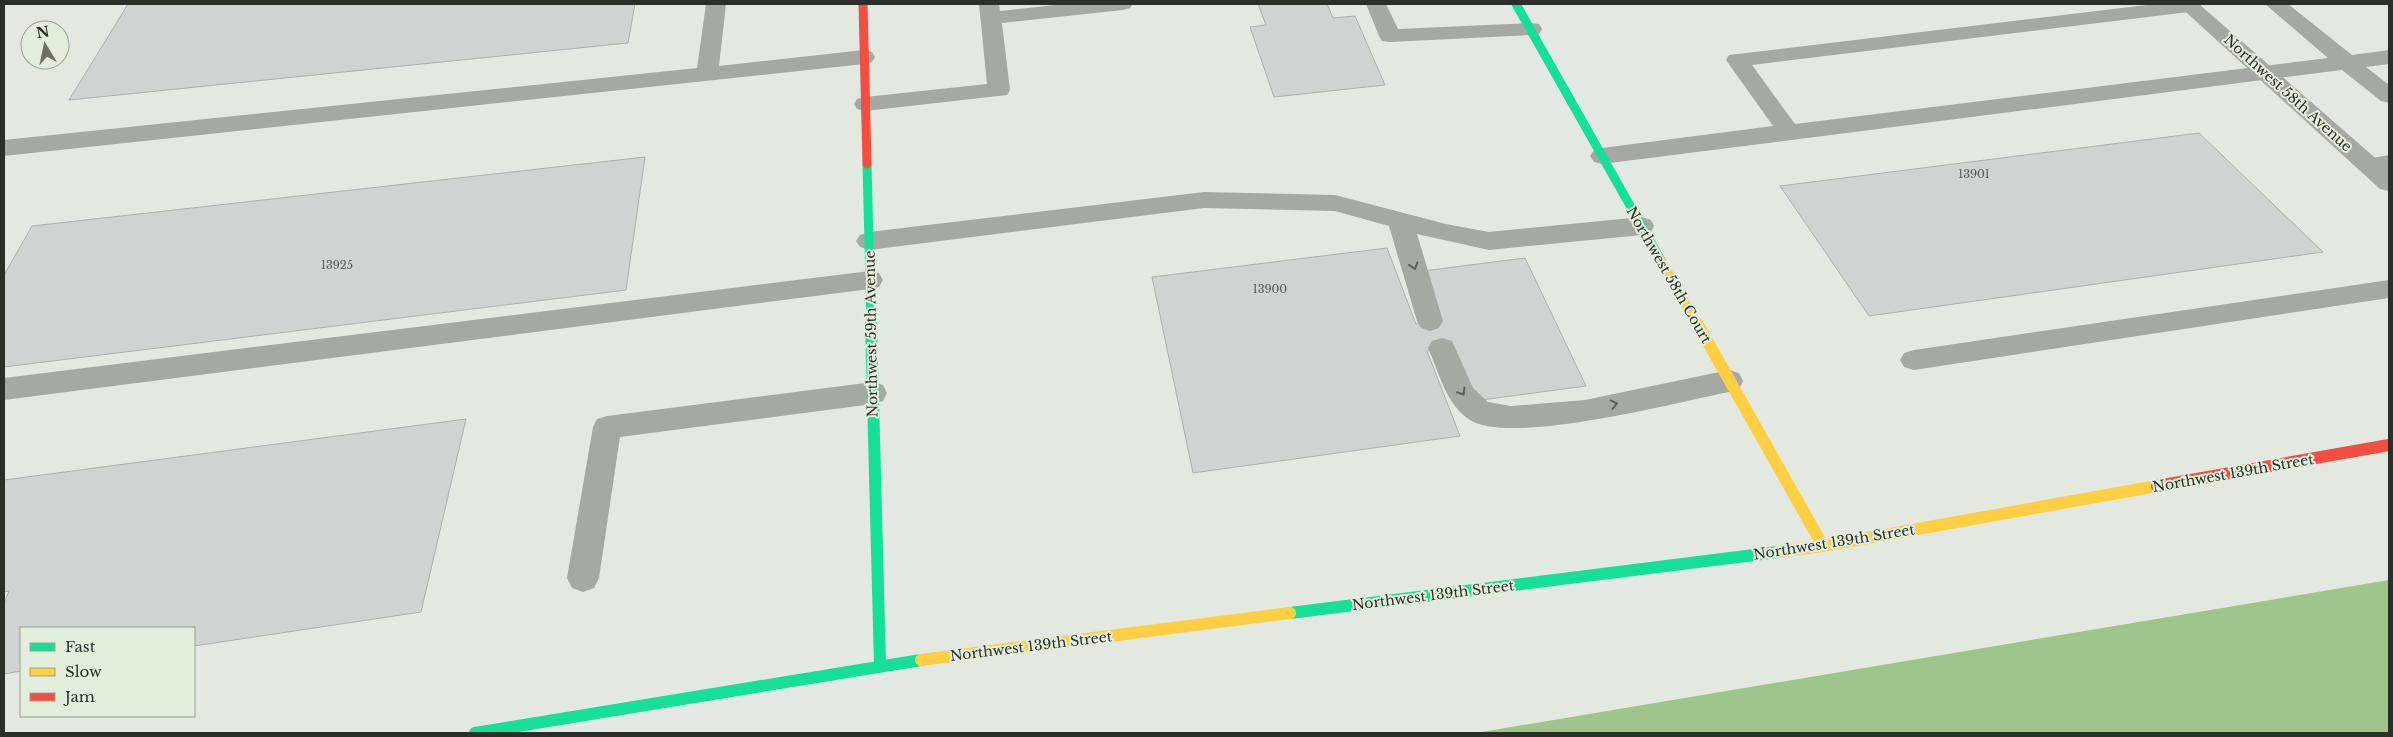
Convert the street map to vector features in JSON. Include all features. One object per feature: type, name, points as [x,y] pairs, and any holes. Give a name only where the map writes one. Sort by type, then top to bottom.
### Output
[{"type":"street","points":[[707,74],[716,4]]},
{"type":"street","name":"Northwest 59th Avenue","points":[[863,4],[880,665]]},
{"type":"street","points":[[865,104],[999,90],[989,11],[1123,4]]},
{"type":"street","points":[[1376,4],[1390,36],[1530,29]]},
{"type":"street","name":"Northwest 58th Court","points":[[1516,4],[1823,546]]},
{"type":"street","points":[[2274,4],[2389,96]]},
{"type":"street","points":[[1789,132],[1737,60],[2188,5]]},
{"type":"street","name":"Northwest 58th Avenue","points":[[2188,5],[2266,74],[2380,164],[2389,183]]},
{"type":"street","points":[[4,148],[864,57]]},
{"type":"street","points":[[1602,156],[2266,74],[2389,57]]},
{"type":"street","points":[[869,241],[1204,200],[1335,203],[1446,233],[1488,241],[1642,226]]},
{"type":"street","points":[[1400,220],[1430,322]]},
{"type":"street","points":[[4,389],[870,280]]},
{"type":"street","points":[[1914,360],[2389,289]]},
{"type":"street","points":[[1442,348],[1462,394],[1480,412],[1511,417],[1585,411],[1729,381]]},
{"type":"street","points":[[583,578],[607,427],[873,393]]},
{"type":"street","name":"Northwest 139th Street","points":[[475,733],[880,665],[1823,546],[2389,445]]},
{"type":"shaded area","points":[[2389,580],[2389,733],[1476,733]]},
{"type":"building","points":[[128,4],[635,4],[628,43],[69,100]]},
{"type":"building","points":[[1258,4],[1327,4],[1333,18],[1355,16],[1385,85],[1274,97],[1250,27],[1266,25]]},
{"type":"building","points":[[2199,133],[2323,252],[1869,316],[1780,186]]},
{"type":"building","points":[[645,157],[626,290],[4,367],[4,275],[32,226]]},
{"type":"building","points":[[1387,248],[1416,324],[1430,321],[1423,271],[1525,258],[1586,386],[1474,401],[1442,348],[1427,351],[1460,436],[1193,473],[1152,277]]},
{"type":"building","points":[[466,419],[421,612],[195,646],[195,627],[20,627],[20,671],[4,674],[4,603],[9,591],[4,592],[4,480]]},
{"type":"traffic: fast","points":[[1516,4],[1662,262]]},
{"type":"traffic: fast","points":[[867,164],[880,665]]},
{"type":"traffic: fast","points":[[1290,613],[1778,552]]},
{"type":"traffic: fast","points":[[475,733],[921,660]]},
{"type":"traffic: slow","points":[[1662,262],[1823,546]]},
{"type":"traffic: slow","points":[[1778,552],[1823,546],[2157,486]]},
{"type":"traffic: slow","points":[[921,660],[1290,613]]},
{"type":"traffic: jam","points":[[863,4],[867,164]]},
{"type":"traffic: jam","points":[[2157,486],[2389,445]]}]
